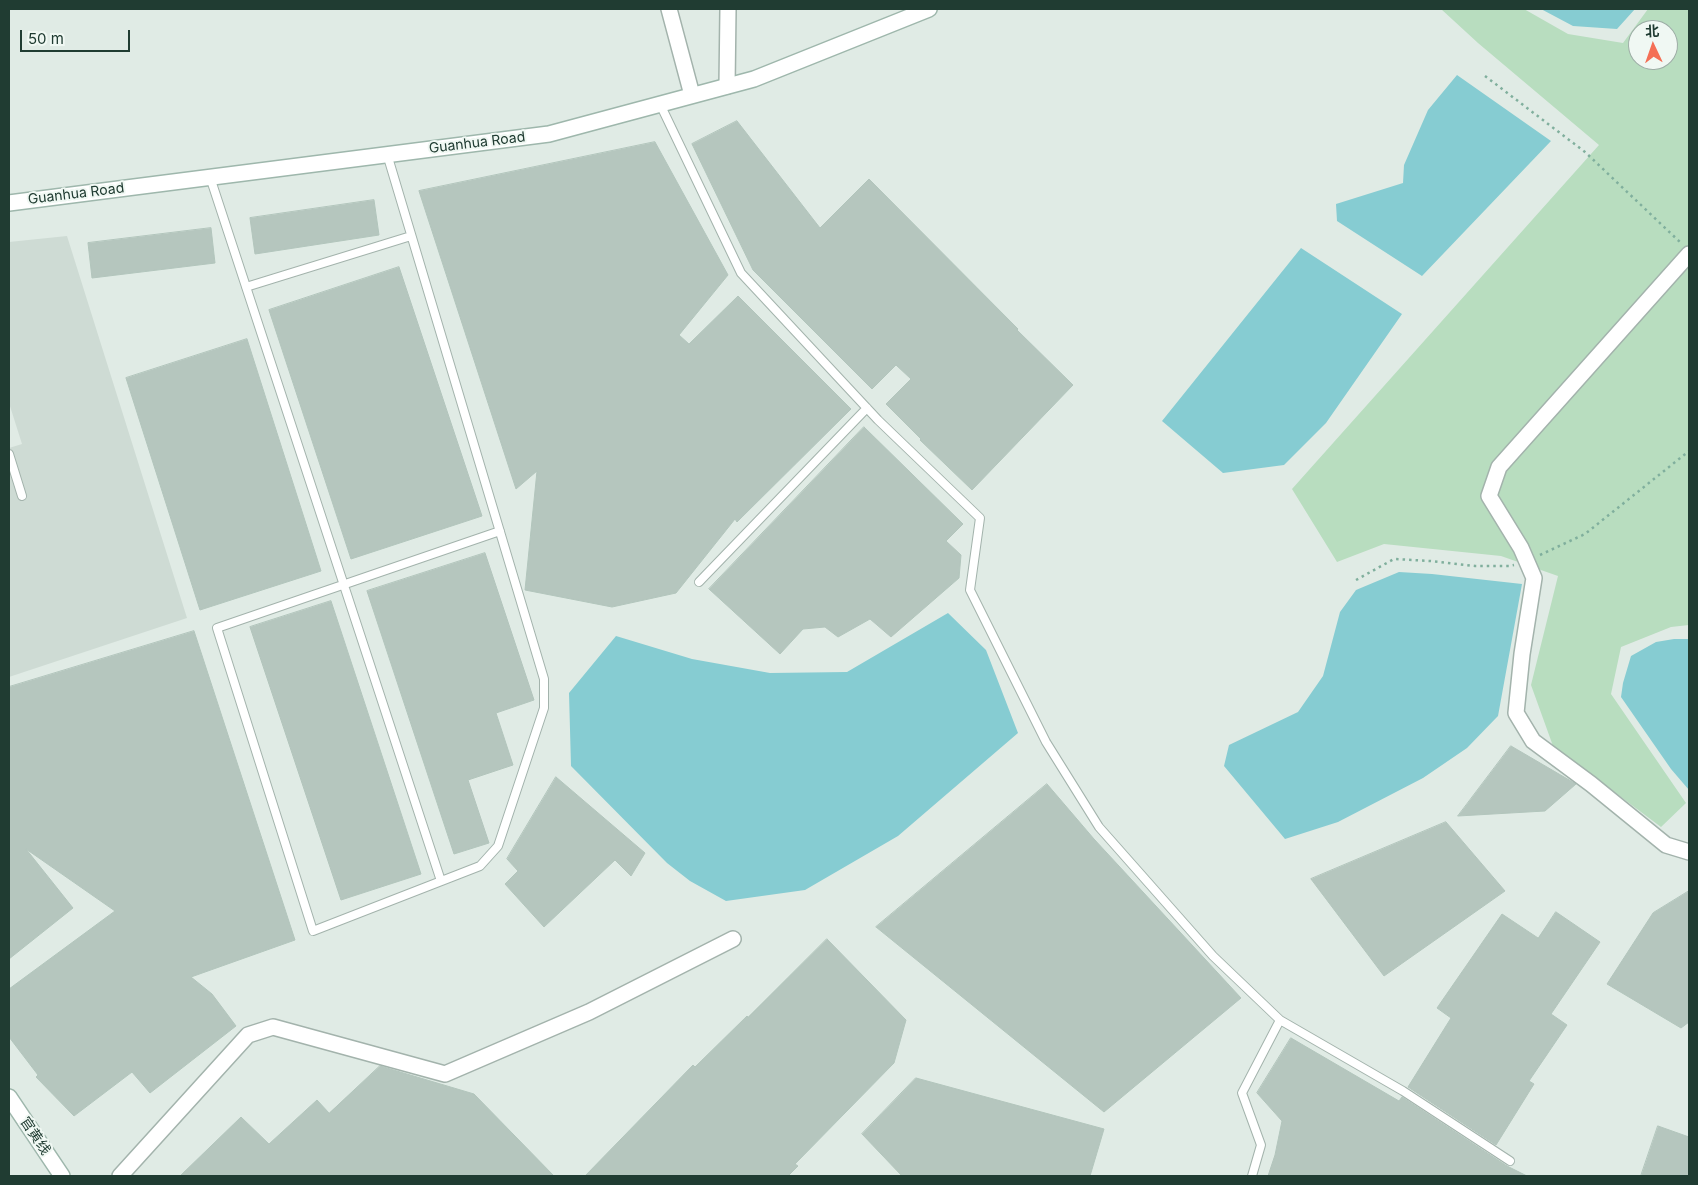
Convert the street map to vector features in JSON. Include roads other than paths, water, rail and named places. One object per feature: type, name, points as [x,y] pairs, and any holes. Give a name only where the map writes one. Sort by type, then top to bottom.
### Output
[{"type":"street","points":[[669,9],[692,95]]},
{"type":"street","points":[[726,86],[728,9]]},
{"type":"street","name":"Guanhua Road","points":[[9,203],[549,134],[754,79],[929,9]]},
{"type":"street","points":[[1686,249],[1498,467],[1488,496],[1521,548],[1534,578],[1522,654],[1516,713],[1533,741],[1592,784],[1666,845],[1689,852]]},
{"type":"street","points":[[120,1176],[248,1035],[273,1027],[445,1074],[589,1012],[733,939]]},
{"type":"street","name":"官黄线","points":[[9,1097],[62,1176]]},
{"type":"lane","points":[[660,104],[741,272],[867,408],[980,518],[970,590],[1046,742],[1099,826],[1214,956],[1280,1020],[1403,1091],[1510,1161]]},
{"type":"lane","points":[[387,154],[411,236],[500,531],[544,679],[544,708],[498,846],[480,866],[312,931],[217,628],[500,531]]},
{"type":"lane","points":[[210,177],[441,881]]},
{"type":"lane","points":[[246,287],[411,236]]},
{"type":"lane","points":[[699,582],[867,408]]},
{"type":"lane","points":[[9,454],[22,496]]},
{"type":"lane","points":[[1252,1176],[1261,1145],[1242,1093],[1280,1020]]},
{"type":"water","points":[[1541,9],[1635,9],[1617,29],[1573,26]]},
{"type":"water","points":[[1457,75],[1551,141],[1422,276],[1337,221],[1336,204],[1403,183],[1404,165],[1428,110]]},
{"type":"water","points":[[1301,248],[1402,314],[1326,423],[1284,465],[1223,473],[1162,421]]},
{"type":"water","points":[[1399,572],[1522,584],[1498,716],[1467,748],[1423,778],[1338,822],[1285,839],[1224,766],[1229,745],[1298,712],[1323,676],[1340,612],[1356,590]]},
{"type":"water","points":[[948,613],[986,650],[1018,733],[898,836],[805,890],[726,901],[690,881],[667,863],[571,766],[569,693],[616,636],[692,659],[770,673],[847,672]]},
{"type":"water","points":[[1689,639],[1689,790],[1671,769],[1621,697],[1631,656],[1656,642]]}]
